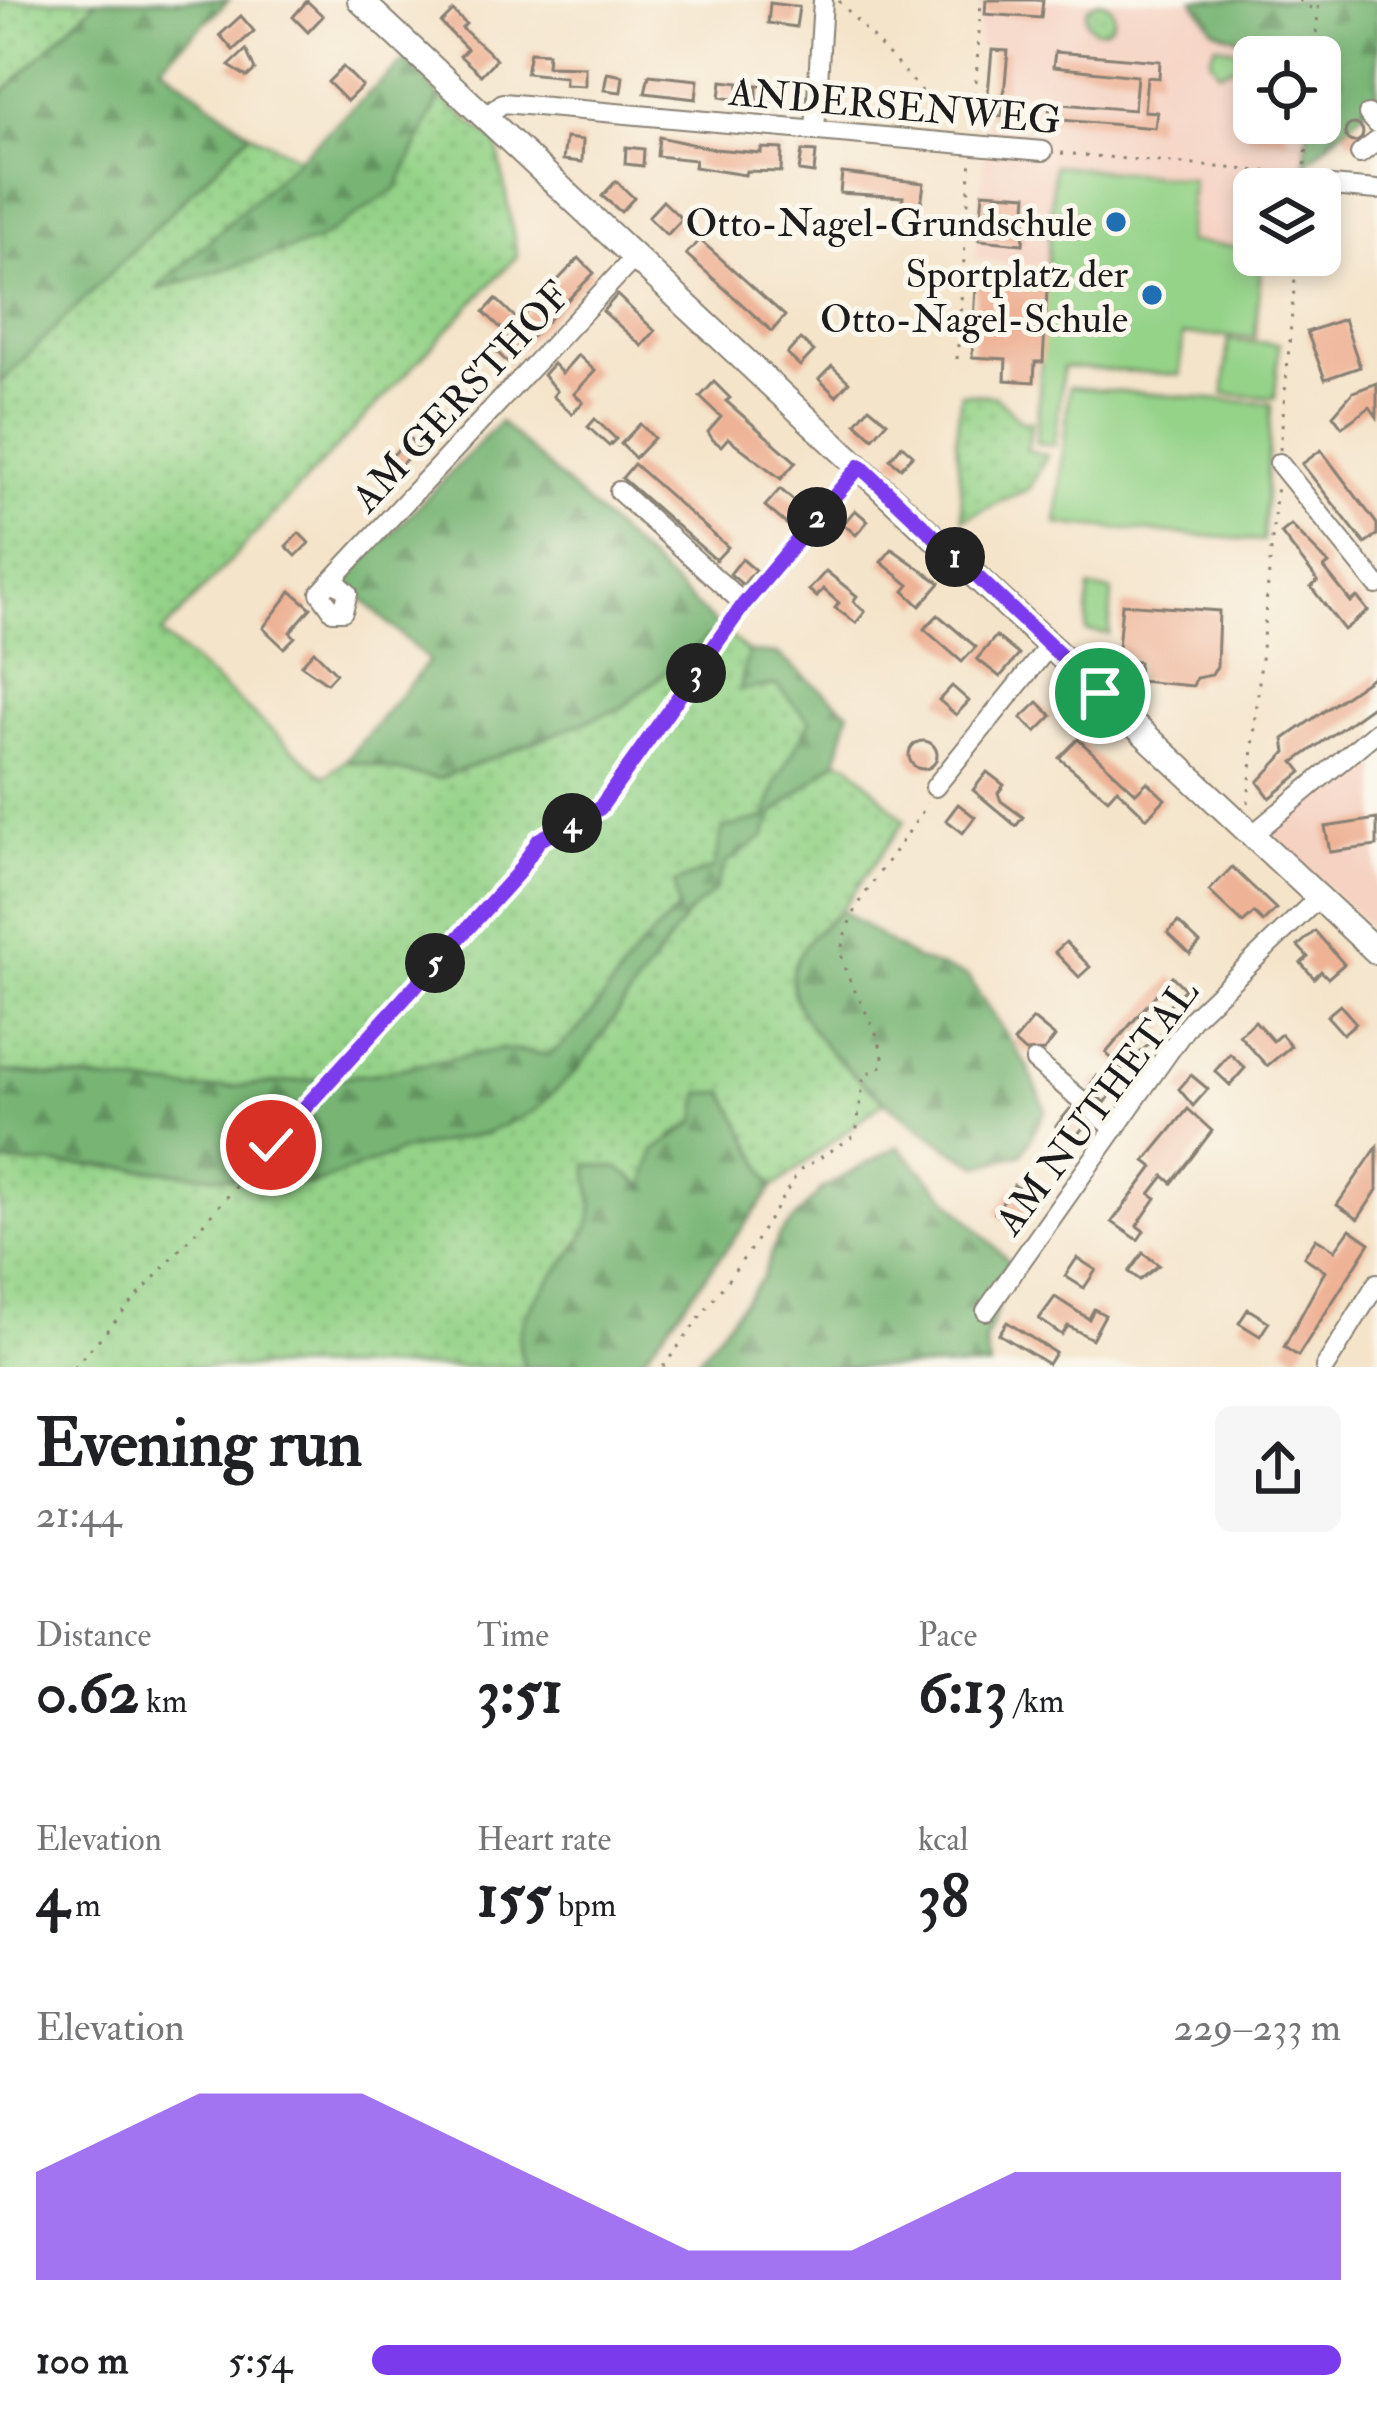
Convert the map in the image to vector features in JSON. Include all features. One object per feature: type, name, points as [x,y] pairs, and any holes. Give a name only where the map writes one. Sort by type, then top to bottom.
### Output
[{"type":"main road","points":[[360,0],[1377,952]]},
{"type":"street","points":[[815,131],[824,0]]},
{"type":"street","name":"ANDERSENWEG","points":[[485,117],[503,103],[1043,151]]},
{"type":"street","points":[[1360,154],[1377,141]]},
{"type":"street","points":[[1341,187],[1377,190]]},
{"type":"street","name":"AM GERSTHOF","points":[[333,579],[635,257]]},
{"type":"street","points":[[1279,463],[1377,585]]},
{"type":"street","points":[[619,491],[744,604],[860,466]]},
{"type":"street","points":[[935,787],[1049,646]]},
{"type":"street","points":[[1248,831],[1377,731]]},
{"type":"street","name":"AM NUTHETAL","points":[[986,1311],[1192,1019],[1318,897]]},
{"type":"street","points":[[1035,1061],[1115,1129]]},
{"type":"street","points":[[1325,1367],[1377,1283]]},
{"type":"path","points":[[838,0],[972,145]]},
{"type":"path","points":[[957,359],[981,0]]},
{"type":"path","points":[[1299,0],[1318,13]]},
{"type":"path","points":[[1316,36],[1319,0]]},
{"type":"path","name":"ANDERSENWEG","points":[[1043,151],[1233,168]]},
{"type":"path","points":[[1248,831],[1296,276]]},
{"type":"path","points":[[74,1367],[517,874],[539,840],[600,808],[744,604]]},
{"type":"path","points":[[663,1367],[753,1246],[799,1171],[856,1135],[864,1075],[884,1065],[881,1037],[841,958],[842,932],[917,823],[935,787]]},
{"type":"shaded area","name":"Otto-Nagel-Grundschule","points":[[981,0],[1193,0],[1215,30],[1233,36],[1233,144],[1306,144],[1305,168],[1233,168],[1233,276],[1263,276],[1258,340],[1183,335],[1180,375],[1063,367],[1056,445],[1034,443],[1045,268],[975,260],[992,50],[978,46]]},
{"type":"shaded area","points":[[1377,739],[1377,933],[1265,830]]},
{"type":"green space","points":[[0,0],[97,0],[0,96]]},
{"type":"green space","points":[[97,0],[229,0],[161,65],[250,133],[0,383],[0,96]]},
{"type":"green space","points":[[1193,0],[1377,0],[1377,99],[1341,132],[1341,36],[1233,36],[1215,30]]},
{"type":"green space","points":[[1100,2],[1110,6],[1114,16],[1110,26],[1100,30],[1090,26],[1086,16],[1090,6]]},
{"type":"green space","points":[[1216,44],[1233,49],[1233,67],[1219,72],[1210,58]]},
{"type":"green space","points":[[407,58],[440,97],[397,188],[317,241],[156,290]]},
{"type":"green space","points":[[440,97],[497,144],[517,256],[161,634],[325,777],[346,760],[438,779],[621,708],[720,628],[748,652],[741,689],[776,685],[811,721],[776,783],[765,818],[630,960],[616,990],[571,1039],[548,1055],[502,1049],[373,1074],[198,1090],[0,1071],[0,383],[250,133],[300,158],[159,289],[317,241],[397,188]]},
{"type":"green space","points":[[1306,144],[1327,144],[1305,164]]},
{"type":"green space","name":"Sportplatz der Otto-Nagel-Schule","points":[[1054,165],[1192,179],[1187,242],[1233,246],[1233,276],[1260,276],[1255,337],[1183,335],[1180,375],[1063,367],[1055,445],[1036,443]]},
{"type":"green space","points":[[1228,340],[1279,344],[1275,398],[1224,394]]},
{"type":"green space","points":[[1069,387],[1271,404],[1263,541],[1057,524]]},
{"type":"green space","points":[[961,393],[995,396],[1021,421],[1032,421],[1027,450],[1047,455],[1030,488],[963,519],[956,439]]},
{"type":"green space","points":[[500,422],[720,628],[621,708],[438,779],[346,760],[429,661],[344,582]]},
{"type":"green space","points":[[1089,588],[1112,591],[1109,634],[1086,631]]},
{"type":"green space","points":[[748,652],[777,654],[849,712],[837,760],[772,815],[765,836],[725,864],[715,890],[686,916],[578,1069],[534,1111],[487,1133],[402,1151],[311,1185],[105,1166],[0,1163],[0,1071],[198,1090],[373,1074],[502,1049],[549,1055],[584,1023],[636,952],[678,909],[674,883],[714,868],[723,828],[766,818],[776,783],[810,721],[776,685],[740,690]]},
{"type":"green space","points":[[837,760],[849,763],[905,821],[841,910],[805,944],[864,1083],[886,1100],[773,1188],[724,1092],[696,1122],[672,1136],[644,1188],[588,1164],[591,1220],[530,1308],[520,1347],[526,1367],[0,1367],[0,1163],[105,1166],[311,1185],[402,1151],[487,1133],[578,1069],[686,916],[715,890],[725,864],[764,836],[772,815]]},
{"type":"green space","points":[[841,910],[913,958],[967,976],[1027,1066],[1046,1110],[1022,1154],[979,1166],[865,1085],[813,1030],[797,1003],[794,967],[810,939]]},
{"type":"green space","points":[[725,1092],[773,1188],[636,1367],[526,1367],[519,1347],[521,1328],[591,1220],[587,1164],[619,1168],[644,1187],[654,1151],[696,1122],[700,1093]]},
{"type":"green space","points":[[898,1146],[1013,1266],[985,1342],[990,1367],[692,1367],[762,1278],[778,1237],[822,1189]]},
{"type":"building","points":[[986,0],[1043,0],[1041,18],[985,14]]},
{"type":"building","points":[[307,1],[323,16],[308,32],[293,17]]},
{"type":"building","points":[[770,3],[799,7],[796,27],[768,23]]},
{"type":"building","points":[[453,11],[466,24],[462,28],[496,59],[481,75],[460,56],[467,49],[441,23]]},
{"type":"building","points":[[241,16],[254,31],[233,50],[220,35]]},
{"type":"building","points":[[246,50],[255,70],[247,77],[229,66]]},
{"type":"building","points":[[992,50],[1008,51],[1002,116],[986,115]]},
{"type":"building","points":[[530,52],[548,53],[547,66],[585,67],[585,86],[565,85],[565,77],[526,73]]},
{"type":"building","points":[[1055,52],[1160,61],[1159,78],[1147,77],[1144,111],[1157,112],[1155,128],[1049,119],[1050,103],[1134,110],[1137,76],[1053,67]]},
{"type":"building","points":[[343,67],[362,86],[347,101],[328,82]]},
{"type":"building","points":[[607,73],[623,76],[621,92],[604,90]]},
{"type":"building","points":[[649,75],[698,80],[696,99],[645,93]]},
{"type":"building","points":[[722,81],[739,83],[738,100],[720,97]]},
{"type":"building","points":[[757,85],[781,86],[781,104],[757,103]]},
{"type":"building","points":[[1354,124],[1363,133],[1354,142],[1345,133]]},
{"type":"building","points":[[659,137],[714,149],[761,153],[761,148],[782,149],[781,172],[746,171],[745,175],[694,167],[695,160],[657,156]]},
{"type":"building","points":[[566,138],[583,140],[582,162],[563,160]]},
{"type":"building","points":[[626,147],[644,149],[643,166],[625,164]]},
{"type":"building","points":[[802,151],[816,152],[814,173],[799,171]]},
{"type":"building","points":[[842,173],[924,183],[921,205],[902,203],[903,197],[840,193]]},
{"type":"building","points":[[616,181],[634,198],[621,212],[602,196]]},
{"type":"building","points":[[983,192],[1027,195],[1023,244],[979,240]]},
{"type":"building","points":[[663,201],[682,219],[667,235],[648,217]]},
{"type":"building","points":[[700,240],[785,316],[772,331],[686,254]]},
{"type":"building","points":[[579,258],[594,273],[507,362],[493,348],[507,334],[484,312],[496,299],[519,321]]},
{"type":"building","points":[[977,269],[1048,273],[1043,362],[1035,362],[1034,382],[1005,380],[1006,359],[972,357]]},
{"type":"building","points":[[617,295],[655,331],[642,346],[603,311]]},
{"type":"building","points":[[1344,319],[1360,367],[1325,379],[1307,332]]},
{"type":"building","points":[[800,339],[814,351],[800,366],[787,354]]},
{"type":"building","points":[[578,355],[595,371],[574,394],[583,402],[572,414],[553,396],[557,391],[543,375],[553,364],[562,373]]},
{"type":"building","points":[[832,366],[849,382],[836,396],[819,379]]},
{"type":"building","points":[[714,382],[730,398],[726,401],[796,462],[781,479],[728,438],[721,446],[713,440],[708,432],[721,417],[700,397]]},
{"type":"building","points":[[1377,383],[1377,417],[1370,407],[1342,427],[1333,415],[1353,392]]},
{"type":"building","points":[[869,407],[887,422],[873,438],[856,423]]},
{"type":"building","points":[[595,419],[616,439],[609,446],[588,427]]},
{"type":"building","points":[[640,424],[654,438],[635,458],[621,444]]},
{"type":"building","points":[[409,438],[418,447],[387,479],[378,471]]},
{"type":"building","points":[[902,445],[913,455],[901,468],[890,459]]},
{"type":"building","points":[[1321,450],[1377,524],[1377,535],[1365,544],[1302,464]]},
{"type":"building","points":[[634,464],[728,547],[716,560],[622,478]]},
{"type":"building","points":[[780,489],[801,507],[786,524],[765,506]]},
{"type":"building","points":[[855,510],[868,521],[856,535],[843,524]]},
{"type":"building","points":[[1291,525],[1329,564],[1324,568],[1351,602],[1357,597],[1368,611],[1344,630],[1311,587],[1318,581],[1281,533]]},
{"type":"building","points":[[299,533],[309,543],[296,556],[286,546]]},
{"type":"building","points":[[892,549],[940,583],[920,606],[904,591],[909,585],[881,562]]},
{"type":"building","points":[[742,559],[755,570],[743,585],[730,574]]},
{"type":"building","points":[[826,571],[857,596],[853,601],[865,612],[856,623],[835,608],[839,603],[823,589],[817,597],[809,590]]},
{"type":"building","points":[[291,591],[311,608],[290,632],[295,637],[284,648],[263,628]]},
{"type":"building","points":[[1122,604],[1219,611],[1217,666],[1212,675],[1196,678],[1193,686],[1138,681],[1139,662],[1117,659]]},
{"type":"building","points":[[938,615],[976,647],[962,662],[924,629]]},
{"type":"building","points":[[996,636],[1019,655],[1000,677],[977,659]]},
{"type":"building","points":[[314,651],[336,673],[327,683],[301,665]]},
{"type":"building","points":[[1377,674],[1377,703],[1294,762],[1302,772],[1270,798],[1258,782],[1286,752],[1284,739]]},
{"type":"building","points":[[952,686],[969,701],[956,715],[939,700]]},
{"type":"building","points":[[1038,702],[1052,716],[1036,732],[1021,718]]},
{"type":"building","points":[[1078,739],[1136,793],[1147,782],[1165,799],[1147,818],[1117,789],[1108,799],[1059,758]]},
{"type":"building","points":[[923,741],[933,745],[937,755],[933,765],[923,769],[913,765],[909,755],[913,745]]},
{"type":"building","points":[[987,772],[1004,785],[998,793],[1001,801],[1023,817],[1016,826],[973,790]]},
{"type":"building","points":[[958,804],[975,817],[963,833],[946,820]]},
{"type":"building","points":[[1377,819],[1377,846],[1330,852],[1325,827]]},
{"type":"building","points":[[1232,867],[1276,909],[1263,922],[1254,913],[1243,923],[1209,891]]},
{"type":"building","points":[[1178,922],[1200,943],[1190,954],[1168,933]]},
{"type":"building","points":[[1315,931],[1344,964],[1328,978],[1321,971],[1314,978],[1301,963],[1308,957],[1298,946]]},
{"type":"building","points":[[1066,942],[1090,967],[1079,977],[1055,952]]},
{"type":"building","points":[[1172,976],[1185,989],[1158,1016],[1168,1027],[1122,1069],[1106,1053]]},
{"type":"building","points":[[1340,1005],[1356,1023],[1343,1034],[1327,1016]]},
{"type":"building","points":[[1033,1019],[1055,1037],[1044,1051],[1025,1052],[1014,1042]]},
{"type":"building","points":[[1255,1021],[1273,1041],[1281,1034],[1291,1046],[1267,1066],[1239,1035]]},
{"type":"building","points":[[1230,1054],[1245,1068],[1230,1085],[1215,1071]]},
{"type":"building","points":[[1191,1075],[1208,1089],[1193,1106],[1179,1089]]},
{"type":"building","points":[[1097,1076],[1115,1089],[1105,1103],[1088,1088]]},
{"type":"building","points":[[1070,1109],[1087,1123],[1073,1140],[1056,1126]]},
{"type":"building","points":[[1188,1109],[1212,1131],[1172,1183],[1164,1176],[1150,1194],[1156,1198],[1137,1226],[1144,1231],[1138,1240],[1112,1222],[1153,1167],[1145,1161]]},
{"type":"building","points":[[1377,1147],[1377,1190],[1358,1219],[1337,1205]]},
{"type":"building","points":[[1014,1185],[1037,1201],[1017,1228],[995,1213]]},
{"type":"building","points":[[1350,1229],[1370,1243],[1298,1356],[1284,1347],[1325,1271],[1304,1257],[1316,1238],[1335,1250]]},
{"type":"building","points":[[1143,1253],[1159,1265],[1140,1280],[1129,1272]]},
{"type":"building","points":[[1077,1258],[1096,1270],[1084,1288],[1065,1276]]},
{"type":"building","points":[[1055,1297],[1089,1319],[1094,1309],[1105,1315],[1092,1339],[1068,1326],[1062,1335],[1039,1319]]},
{"type":"building","points":[[1248,1309],[1269,1322],[1260,1336],[1239,1323]]},
{"type":"building","points":[[1007,1322],[1055,1353],[1048,1364],[999,1334]]},
{"type":"place","name":"Otto-Nagel-Grundschule","points":[[1116,222]]},
{"type":"place","name":"Sportplatz der Otto-Nagel-Schule","points":[[1152,295]]},
{"type":"route","points":[[271,1145],[517,874],[539,840],[600,808],[744,604],[860,466],[1100,693]]}]
